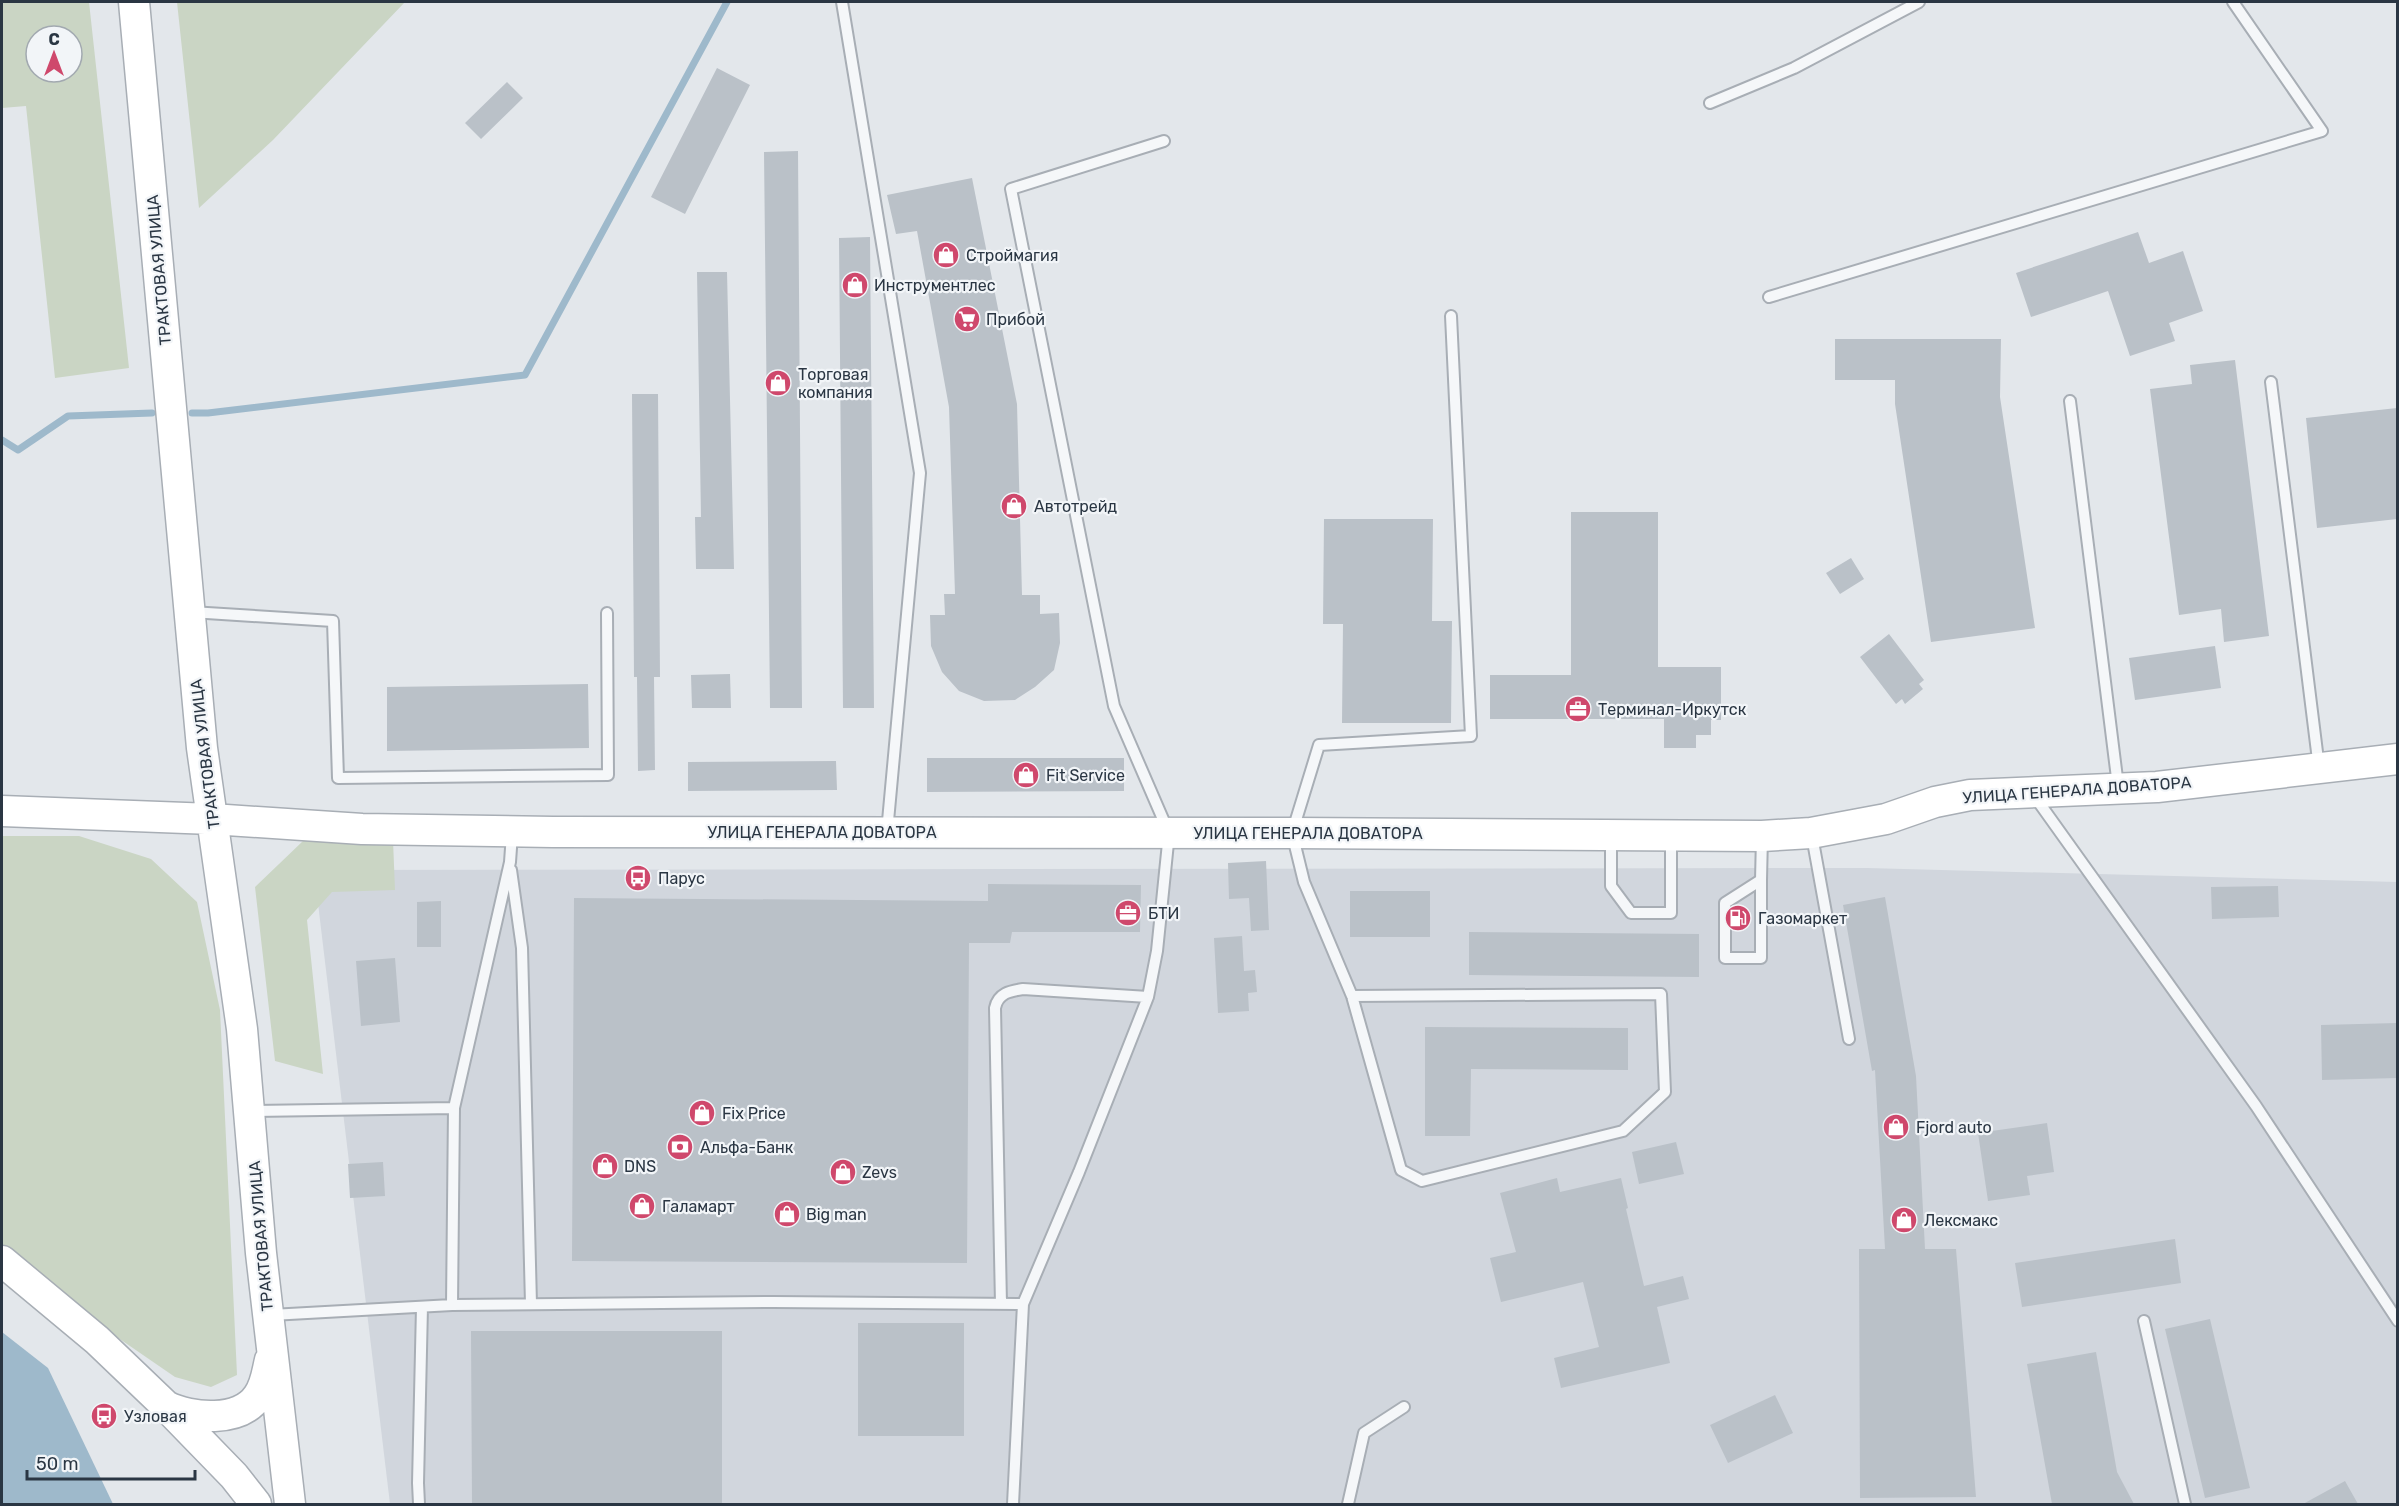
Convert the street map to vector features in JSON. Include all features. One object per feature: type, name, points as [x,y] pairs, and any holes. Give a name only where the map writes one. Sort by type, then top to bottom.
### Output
[{"type":"main road","name":"ТРАКТОВАЯ УЛИЦА","points":[[134,2],[202,748],[242,1029],[268,1315],[290,1504]]},
{"type":"main road","name":"УЛИЦА ГЕНЕРАЛА ДОВАТОРА","points":[[2,811],[212,819],[362,829],[553,832],[1762,836],[1811,833],[1886,819],[1935,802],[1970,795],[2157,787],[2397,759]]},
{"type":"main road","points":[[2,1261],[97,1340],[166,1406],[234,1476],[256,1504]]},
{"type":"main road","points":[[166,1406],[182,1412],[206,1414],[235,1413],[246,1408],[257,1398],[263,1388],[273,1345]]},
{"type":"lane","points":[[842,2],[920,473],[887,832]]},
{"type":"lane","points":[[1710,102],[1794,68],[1919,2]]},
{"type":"lane","points":[[1769,297],[2322,131],[2233,2]]},
{"type":"lane","points":[[1013,1504],[1023,1304],[1079,1172],[1148,997],[1156,951],[1169,833],[1114,706],[1011,189],[1164,141]]},
{"type":"lane","points":[[1352,996],[1661,994],[1665,1092],[1623,1131],[1422,1180],[1401,1170],[1352,996],[1304,882],[1292,833],[1319,745],[1471,736],[1451,316]]},
{"type":"lane","points":[[2271,382],[2319,768]]},
{"type":"lane","points":[[2070,401],[2119,789]]},
{"type":"lane","points":[[190,612],[333,621],[338,778],[608,776],[607,613]]},
{"type":"lane","points":[[2031,792],[2256,1106],[2397,1321]]},
{"type":"lane","points":[[452,1305],[454,1108],[510,862],[512,830]]},
{"type":"lane","points":[[1811,833],[1849,1039]]},
{"type":"lane","points":[[1611,834],[1611,886],[1631,913],[1671,913],[1671,835]]},
{"type":"lane","points":[[1761,880],[1725,903],[1725,958],[1761,958],[1762,836]]},
{"type":"lane","points":[[510,862],[522,948],[531,1304]]},
{"type":"lane","points":[[1001,1304],[996,1001],[1004,993],[1023,989],[1148,997]]},
{"type":"lane","points":[[250,1111],[454,1108]]},
{"type":"lane","points":[[268,1315],[452,1305],[762,1302],[1023,1304]]},
{"type":"lane","points":[[419,1504],[422,1307]]},
{"type":"lane","points":[[2144,1321],[2185,1504]]},
{"type":"lane","points":[[1348,1504],[1364,1433],[1404,1407]]},
{"type":"shaded area","points":[[1867,868],[2397,882],[2397,1504],[390,1504],[314,870]]},
{"type":"green space","points":[[2,2],[89,2],[129,368],[55,378],[26,106],[2,108]]},
{"type":"green space","points":[[177,2],[405,2],[273,140],[199,208]]},
{"type":"green space","points":[[2,836],[79,836],[151,859],[197,902],[220,1010],[237,1375],[211,1387],[175,1377],[2,1258]]},
{"type":"green space","points":[[393,840],[395,890],[332,892],[307,920],[323,1074],[275,1061],[255,887],[303,841]]},
{"type":"water","points":[[2,1332],[48,1368],[113,1504],[2,1504]]},
{"type":"building","points":[[717,68],[750,85],[685,214],[651,197]]},
{"type":"building","points":[[507,82],[523,98],[481,139],[465,123]]},
{"type":"building","points":[[798,151],[802,708],[770,708],[764,152]]},
{"type":"building","points":[[972,178],[1017,404],[1022,595],[1040,595],[1040,614],[1059,613],[1060,643],[1054,670],[1035,687],[1015,700],[984,701],[959,691],[942,672],[931,646],[930,615],[945,615],[944,594],[955,594],[949,407],[917,231],[896,234],[887,195]]},
{"type":"building","points":[[2138,232],[2149,263],[2183,251],[2203,311],[2169,323],[2175,341],[2130,356],[2108,291],[2031,317],[2016,273]]},
{"type":"building","points":[[870,237],[874,708],[843,708],[839,238]]},
{"type":"building","points":[[697,272],[727,272],[734,569],[696,569],[695,517],[701,517]]},
{"type":"building","points":[[1835,339],[2001,339],[2000,397],[2035,628],[1931,642],[1895,404],[1895,380],[1835,380]]},
{"type":"building","points":[[2235,360],[2269,636],[2224,642],[2221,609],[2179,615],[2150,389],[2192,384],[2190,365]]},
{"type":"building","points":[[632,394],[658,394],[660,677],[654,677],[655,770],[638,771],[637,677],[634,677]]},
{"type":"building","points":[[2397,408],[2397,519],[2317,528],[2306,418]]},
{"type":"building","points":[[1571,512],[1658,512],[1658,667],[1721,667],[1721,720],[1711,720],[1711,735],[1696,735],[1696,748],[1664,748],[1664,719],[1490,719],[1490,675],[1571,675]]},
{"type":"building","points":[[1324,519],[1433,519],[1432,621],[1452,621],[1451,723],[1342,723],[1343,624],[1323,624]]},
{"type":"building","points":[[1851,558],[1864,579],[1840,594],[1826,573]]},
{"type":"building","points":[[1889,634],[1924,680],[1919,684],[1923,689],[1905,704],[1902,699],[1896,704],[1860,657]]},
{"type":"building","points":[[2215,646],[2221,688],[2135,700],[2129,658]]},
{"type":"building","points":[[730,674],[731,708],[692,708],[691,675]]},
{"type":"building","points":[[588,684],[589,748],[387,751],[387,687]]},
{"type":"building","name":"Fit Service","points":[[927,758],[1124,758],[1124,791],[927,792]]},
{"type":"building","points":[[836,761],[837,790],[688,791],[688,762]]},
{"type":"building","points":[[1266,861],[1269,930],[1251,931],[1249,898],[1229,899],[1228,863]]},
{"type":"building","points":[[988,884],[1141,885],[1140,932],[1012,932],[1010,943],[969,943],[967,1263],[572,1261],[574,898],[988,901]]},
{"type":"building","points":[[2278,886],[2279,917],[2212,919],[2211,887]]},
{"type":"building","points":[[1350,891],[1430,891],[1430,937],[1350,937]]},
{"type":"building","points":[[1885,897],[1916,1076],[1925,1249],[1956,1249],[1976,1497],[1860,1498],[1859,1249],[1885,1249],[1875,1070],[1872,1071],[1843,905]]},
{"type":"building","points":[[441,901],[441,947],[417,947],[417,902]]},
{"type":"building","points":[[1469,932],[1699,934],[1699,977],[1469,975]]},
{"type":"building","points":[[1242,936],[1244,971],[1255,970],[1257,992],[1248,993],[1249,1011],[1218,1013],[1214,938]]},
{"type":"building","points":[[395,958],[400,1022],[361,1026],[356,961]]},
{"type":"building","points":[[2397,1023],[2397,1078],[2322,1080],[2321,1025]]},
{"type":"building","points":[[1425,1027],[1628,1028],[1628,1070],[1471,1069],[1470,1136],[1425,1136]]},
{"type":"building","points":[[2047,1123],[2054,1172],[2027,1176],[2030,1195],[1988,1201],[1978,1133]]},
{"type":"building","points":[[1676,1142],[1684,1174],[1639,1184],[1632,1152]]},
{"type":"building","points":[[383,1162],[385,1196],[350,1198],[348,1164]]},
{"type":"building","points":[[1557,1178],[1560,1192],[1621,1178],[1644,1286],[1683,1276],[1689,1299],[1657,1307],[1670,1363],[1561,1388],[1554,1358],[1599,1347],[1583,1282],[1501,1302],[1490,1258],[1516,1252],[1500,1193]]},
{"type":"building","points":[[2175,1239],[2181,1283],[2022,1307],[2015,1263]]},
{"type":"building","points":[[2210,1319],[2250,1488],[2205,1498],[2165,1329]]},
{"type":"building","points":[[858,1323],[964,1323],[964,1436],[858,1436]]},
{"type":"building","points":[[471,1331],[722,1331],[722,1504],[472,1504]]},
{"type":"building","points":[[2096,1352],[2117,1472],[2134,1504],[2052,1504],[2027,1364]]},
{"type":"building","points":[[1775,1395],[1793,1433],[1728,1463],[1710,1425]]},
{"type":"building","points":[[2345,1481],[2358,1504],[2303,1504]]},
{"type":"waterway","points":[[192,413],[208,413],[525,375],[727,2]]},
{"type":"waterway","points":[[2,440],[18,450],[68,416],[152,413]]},
{"type":"place","name":"Строймагия","points":[[946,255]]},
{"type":"place","name":"Инструментлес","points":[[855,285]]},
{"type":"place","name":"Прибой","points":[[967,319]]},
{"type":"place","name":"Торговая компания","points":[[778,383]]},
{"type":"place","name":"Автотрейд","points":[[1014,506]]},
{"type":"place","name":"Терминал-Иркутск","points":[[1578,709]]},
{"type":"place","name":"Fit Service","points":[[1026,775]]},
{"type":"place","name":"Парус","points":[[638,878]]},
{"type":"place","name":"БТИ","points":[[1128,913]]},
{"type":"place","name":"Газомаркет","points":[[1738,918]]},
{"type":"place","name":"Fix Price","points":[[702,1113]]},
{"type":"place","name":"Fjord auto","points":[[1896,1127]]},
{"type":"place","name":"Альфа-Банк","points":[[680,1147]]},
{"type":"place","name":"DNS","points":[[605,1166]]},
{"type":"place","name":"Zevs","points":[[843,1172]]},
{"type":"place","name":"Галамарт","points":[[642,1206]]},
{"type":"place","name":"Big man","points":[[787,1214]]},
{"type":"place","name":"Лексмакс","points":[[1904,1220]]},
{"type":"place","name":"Узловая","points":[[104,1416]]}]
